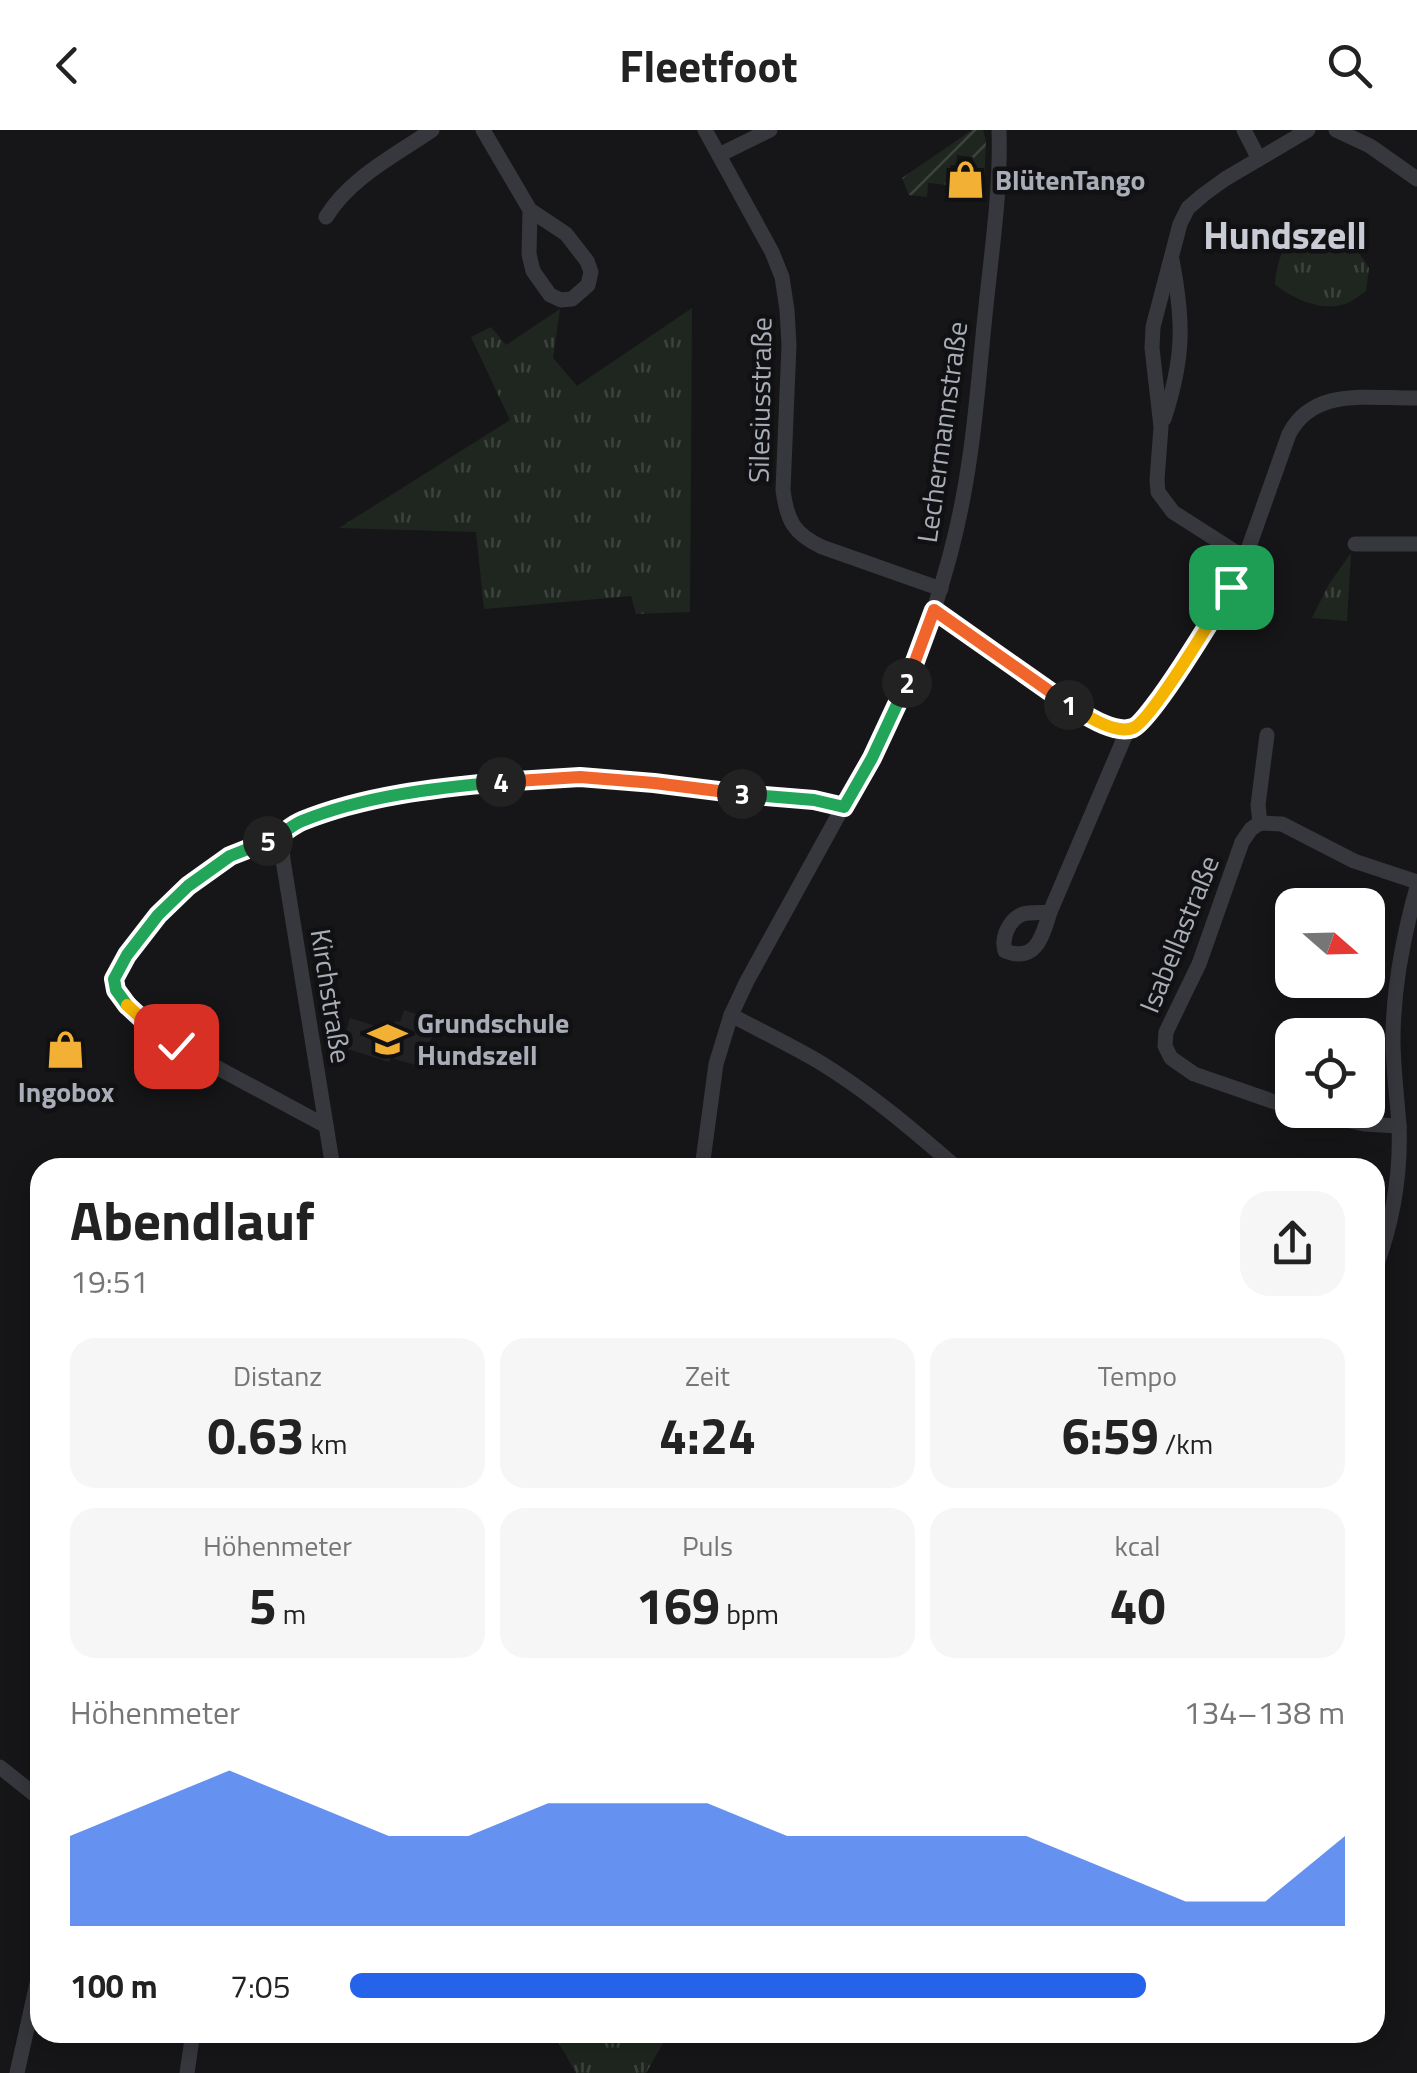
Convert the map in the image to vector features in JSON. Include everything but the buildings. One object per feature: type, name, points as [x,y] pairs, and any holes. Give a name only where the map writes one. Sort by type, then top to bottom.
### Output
[{"type":"street","points":[[326,217],[349,187],[432,130]]},
{"type":"street","points":[[483,130],[530,210],[566,234],[587,261],[591,272],[588,285],[572,299],[550,295],[533,271],[529,254],[530,210]]},
{"type":"street","name":"Silesiusstraße","points":[[706,130],[782,277],[788,345],[783,490],[791,522],[807,540],[822,547],[941,589]]},
{"type":"street","points":[[719,155],[770,130]]},
{"type":"street","name":"Lechermannstraße","points":[[703,1158],[716,1064],[731,1015],[894,714],[941,589],[971,446],[998,185],[999,130]]},
{"type":"street","points":[[1244,130],[1259,158]]},
{"type":"street","points":[[1161,428],[1153,328],[1180,224],[1188,208],[1225,179],[1308,130]]},
{"type":"street","points":[[1336,130],[1370,146],[1417,178]]},
{"type":"street","points":[[1172,258],[1179,296],[1181,344],[1176,380],[1161,428],[1158,492],[1183,520],[1244,558]]},
{"type":"street","points":[[934,610],[1079,711],[1128,729],[1148,716],[1215,614],[1244,558],[1288,434],[1304,412],[1320,402],[1341,399],[1417,398]]},
{"type":"street","points":[[1354,544],[1417,544]]},
{"type":"street","points":[[1050,912],[1128,729]]},
{"type":"street","points":[[1267,734],[1258,804],[1260,823],[1292,828],[1354,862],[1417,884],[1394,1001],[1397,1188],[1385,1241]]},
{"type":"street","points":[[326,1126],[166,1039],[135,1014],[116,990],[118,968],[148,928],[188,886],[230,856],[286,834],[294,824],[356,804],[459,786],[549,778],[654,783],[814,800],[844,807]]},
{"type":"street","name":"Isabellastraße","points":[[1260,823],[1242,842],[1198,964],[1166,1032],[1166,1046],[1171,1058],[1194,1074],[1275,1102]]},
{"type":"street","name":"Kirchstraße","points":[[286,834],[283,860],[331,1158]]},
{"type":"street","points":[[731,1015],[834,1072],[904,1122],[945,1158]]},
{"type":"street","name":"Isabellastraße","points":[[1385,1125],[1399,1126]]},
{"type":"street","points":[[1397,1188],[1416,1190]]},
{"type":"street","points":[[0,1767],[30,1791]]},
{"type":"street","points":[[17,2073],[30,2015]]},
{"type":"street","points":[[187,2073],[191,2043]]},
{"type":"shaded area","name":"Grundschule Hundszell","points":[[404,1010],[437,1021],[422,1067],[391,1058],[389,1062],[341,1047],[350,1018],[392,1031]]},
{"type":"green space","points":[[972,130],[983,130],[986,141],[984,185],[975,185],[977,167],[972,166],[973,157],[957,155],[956,165],[950,165],[949,185],[928,183],[927,197],[909,195],[902,178]]},
{"type":"green space","points":[[1301,225],[1324,229],[1333,241],[1357,250],[1369,268],[1366,291],[1348,303],[1327,306],[1299,299],[1275,284],[1282,252]]},
{"type":"green space","points":[[692,308],[690,612],[636,614],[631,596],[484,609],[476,532],[339,528],[510,420],[471,337],[491,327],[506,345],[560,309],[553,358],[577,386]]},
{"type":"green space","points":[[1351,553],[1347,621],[1312,618],[1329,584]]},
{"type":"green space","points":[[559,2043],[663,2043],[646,2073],[576,2073]]},
{"type":"place","name":"BlütenTango","points":[[965,180]]},
{"type":"place","name":"Grundschule Hundszell","points":[[387,1039]]},
{"type":"place","name":"Ingobox","points":[[66,1050]]},
{"type":"district","name":"Hundszell","points":[[1285,236]]},
{"type":"route","points":[[176,1046],[122,1000],[114,979],[118,968],[158,915],[188,886],[230,856],[286,834],[294,824],[356,804],[408,794],[580,777],[814,800],[844,807],[894,714],[934,610],[1060,700],[1115,727],[1128,729],[1148,716],[1231,587]]}]
